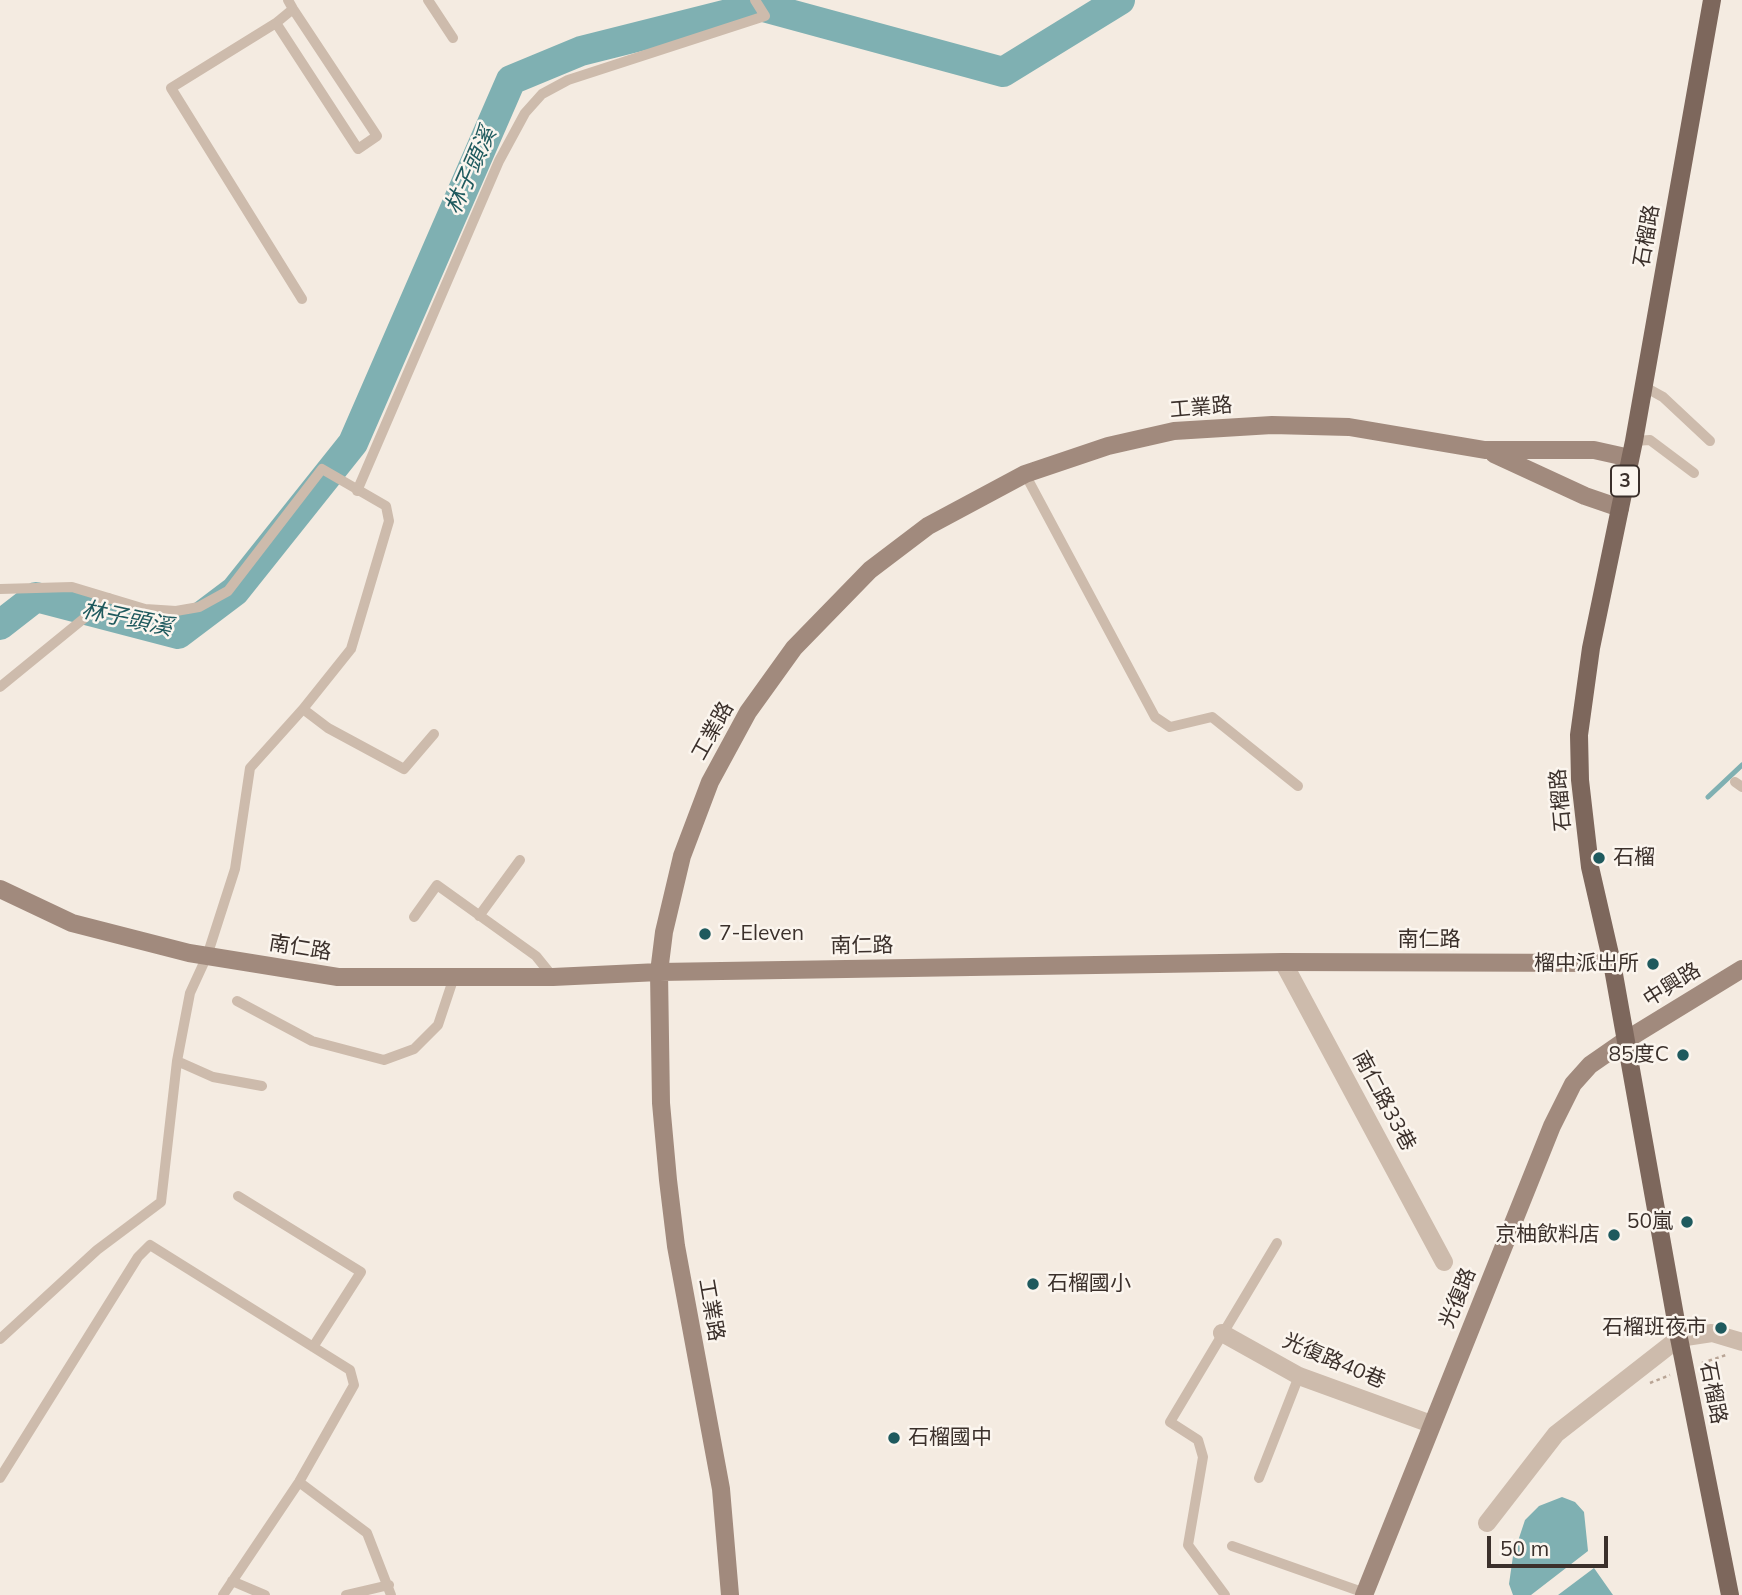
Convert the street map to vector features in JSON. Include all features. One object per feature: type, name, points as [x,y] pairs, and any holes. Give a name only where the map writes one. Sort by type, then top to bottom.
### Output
[{"type":"main road","name":"石榴路","points":[[1712,0],[1632,449],[1591,648],[1579,735],[1580,780],[1590,867],[1612,963],[1679,1338],[1729,1594]]},
{"type":"street","name":"工業路","points":[[730,1595],[721,1489],[676,1246],[668,1180],[661,1103],[659,972],[672,894],[695,818],[728,747],[770,680],[818,621],[899,547],[960,507],[1025,474],[1108,446],[1174,431],[1272,425],[1349,427],[1485,450],[1632,449]]},
{"type":"street","name":"工業路","points":[[1485,450],[1585,496],[1620,508]]},
{"type":"street","name":"南仁路","points":[[0,889],[72,923],[207,956],[338,977],[553,977],[659,972],[1283,962],[1612,963]]},
{"type":"street","name":"南仁路33巷","points":[[1283,962],[1444,1262]]},
{"type":"street","name":"中興路","points":[[1626,1040],[1742,969]]},
{"type":"street","name":"光復路","points":[[1364,1594],[1552,1126],[1573,1084],[1590,1065],[1626,1040]]},
{"type":"street","name":"光復路40巷","points":[[1222,1333],[1299,1376],[1431,1424]]},
{"type":"street","points":[[1487,1523],[1556,1434],[1679,1338],[1712,1333],[1742,1342]]},
{"type":"lane","points":[[428,0],[453,38]]},
{"type":"lane","points":[[357,491],[499,161],[525,113],[542,94],[568,79],[765,16],[755,0]]},
{"type":"lane","points":[[276,23],[358,149],[377,136],[291,4],[276,23],[171,88],[302,299]]},
{"type":"lane","points":[[1643,386],[1663,397],[1710,441]]},
{"type":"lane","points":[[1632,449],[1650,440],[1694,473]]},
{"type":"lane","points":[[0,589],[72,587],[145,609],[176,611],[198,607],[228,591],[323,469],[386,506],[389,521],[351,649],[303,709],[250,768],[234,869],[207,956],[190,993],[177,1061],[162,1202],[97,1250],[0,1339]]},
{"type":"lane","points":[[1025,474],[1155,717],[1170,727],[1212,717],[1298,786]]},
{"type":"lane","points":[[0,687],[109,598]]},
{"type":"lane","points":[[303,709],[328,728],[404,769],[434,734]]},
{"type":"lane","points":[[479,916],[520,860]]},
{"type":"lane","points":[[415,917],[437,886],[536,956],[553,977]]},
{"type":"lane","points":[[237,1001],[312,1041],[384,1059],[414,1049],[438,1025],[454,977]]},
{"type":"lane","points":[[177,1061],[213,1077],[262,1086]]},
{"type":"lane","points":[[239,1196],[361,1272],[313,1347]]},
{"type":"lane","points":[[1225,1595],[1188,1545],[1203,1457],[1198,1440],[1170,1422],[1277,1243]]},
{"type":"lane","points":[[0,1478],[138,1257],[150,1245],[350,1370],[354,1385],[299,1482],[223,1595]]},
{"type":"lane","points":[[1259,1478],[1299,1376]]},
{"type":"lane","points":[[299,1482],[367,1533],[390,1590],[346,1595]]},
{"type":"lane","points":[[1232,1546],[1364,1594]]},
{"type":"lane","points":[[232,1581],[265,1595]]},
{"type":"water","points":[[1562,1497],[1575,1502],[1584,1512],[1588,1551],[1531,1595],[1513,1595],[1509,1584],[1513,1556],[1525,1520],[1539,1506]]},
{"type":"water","points":[[1594,1568],[1613,1595],[1558,1595]]},
{"type":"waterway","name":"林子頭溪","points":[[0,625],[36,597],[178,634],[235,591],[353,443],[511,80],[581,51],[760,6],[1003,72],[1120,0]]},
{"type":"waterway","points":[[1708,797],[1742,765]]},
{"type":"place","name":"石榴","points":[[1599,858]]},
{"type":"place","name":"7-Eleven","points":[[705,934]]},
{"type":"place","name":"榴中派出所","points":[[1653,964]]},
{"type":"place","name":"85度C","points":[[1683,1055]]},
{"type":"place","name":"50嵐","points":[[1687,1222]]},
{"type":"place","name":"京柚飲料店","points":[[1614,1235]]},
{"type":"place","name":"石榴國小","points":[[1033,1284]]},
{"type":"place","name":"石榴班夜市","points":[[1721,1328]]},
{"type":"place","name":"石榴國中","points":[[894,1438]]}]
